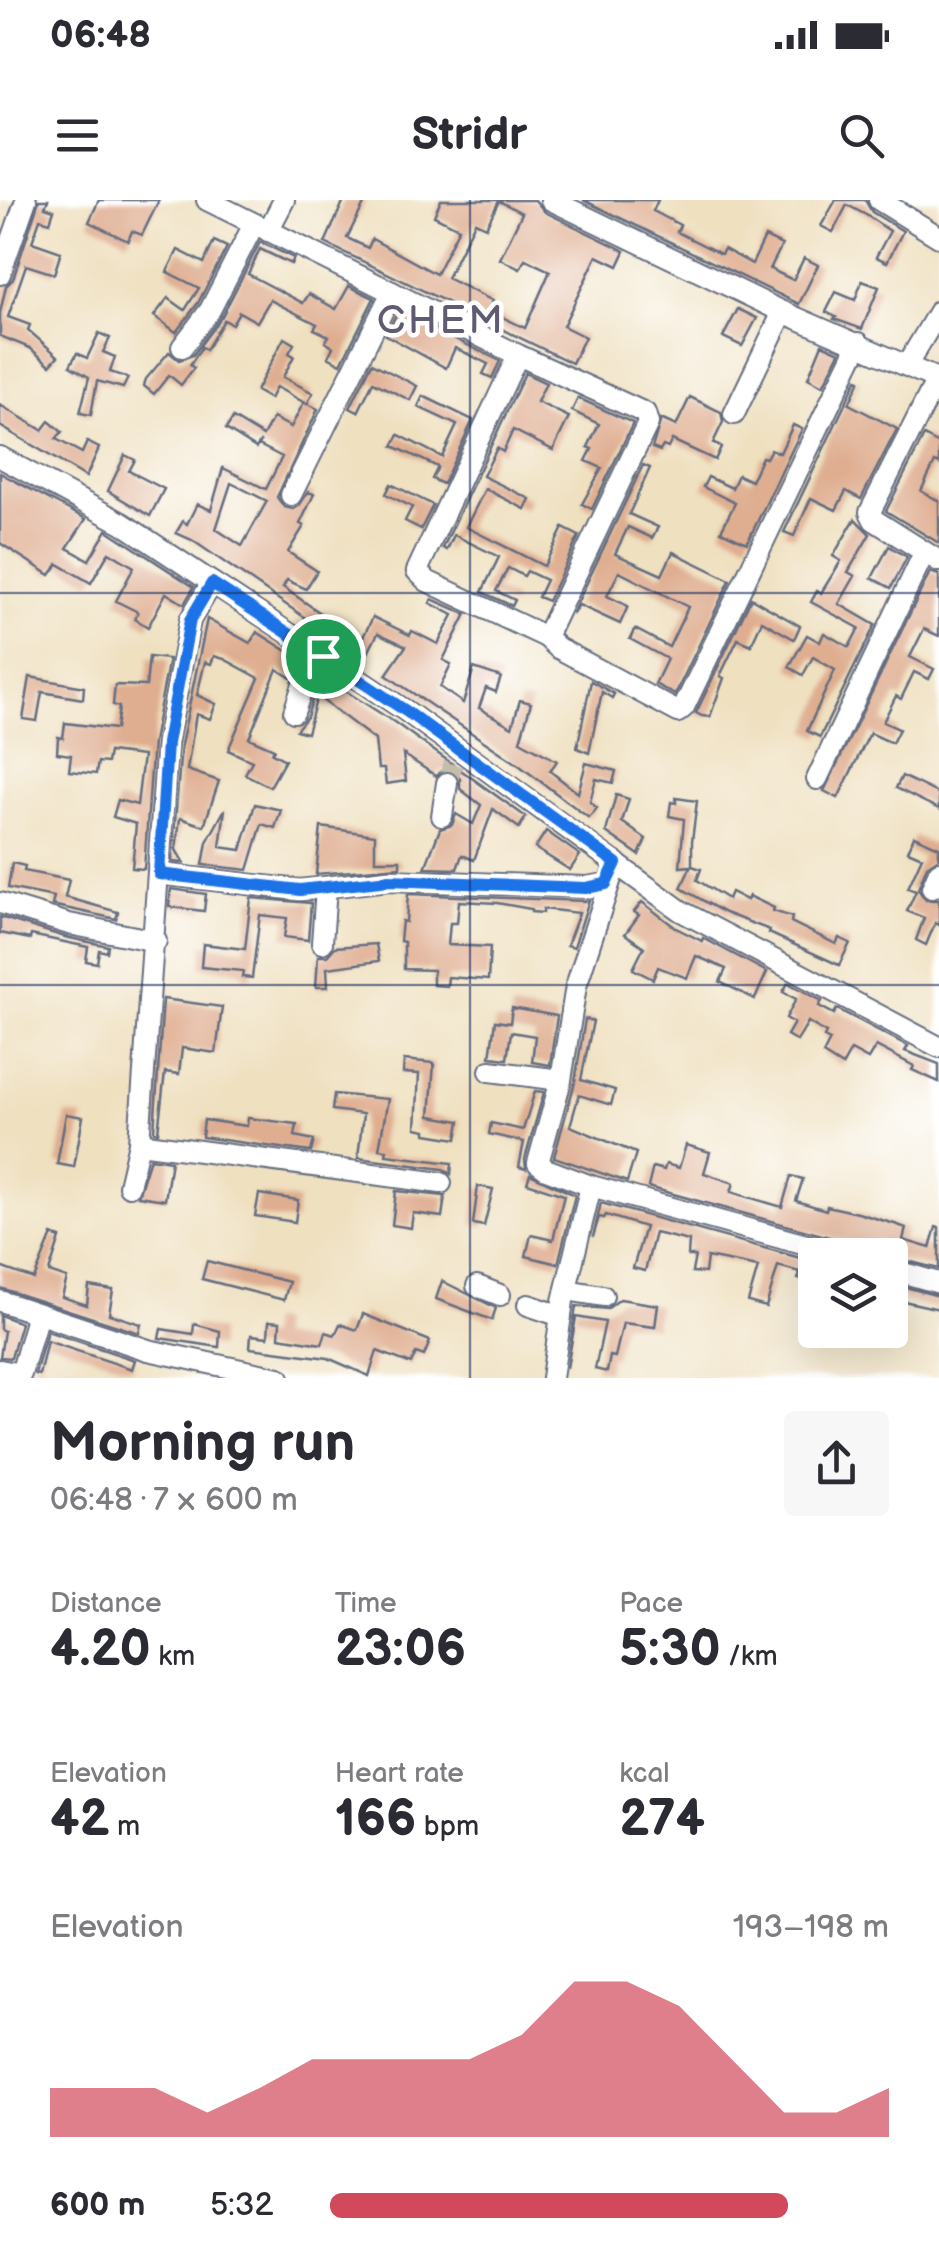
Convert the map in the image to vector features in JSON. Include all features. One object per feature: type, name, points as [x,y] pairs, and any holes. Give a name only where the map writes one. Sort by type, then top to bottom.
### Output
[{"type":"street","points":[[1,267],[26,200]]},
{"type":"street","points":[[207,200],[518,355],[641,410],[648,418],[546,637]]},
{"type":"street","points":[[182,347],[284,200]]},
{"type":"street","points":[[551,200],[584,207],[784,312],[938,380],[870,512],[874,520],[931,557],[817,779]]},
{"type":"street","points":[[891,203],[939,236]]},
{"type":"street","points":[[291,496],[392,292]]},
{"type":"street","points":[[907,365],[939,311]]},
{"type":"street","points":[[734,414],[784,312]]},
{"type":"street","points":[[518,355],[417,570],[427,581],[546,637],[609,677],[681,711],[859,344]]},
{"type":"street","points":[[0,457],[122,523],[323,656],[454,766],[616,863],[682,910],[939,1048]]},
{"type":"street","points":[[130,1186],[139,1143],[170,726],[190,620],[212,583]]},
{"type":"street","points":[[294,712],[303,686],[323,656]]},
{"type":"street","points":[[442,816],[454,766]]},
{"type":"street","points":[[616,863],[606,884],[576,986],[560,1080],[538,1163],[591,1186],[798,1243]]},
{"type":"street","points":[[159,874],[261,886],[326,888],[389,880],[586,888],[606,884]]},
{"type":"street","points":[[322,943],[326,888]]},
{"type":"street","points":[[0,903],[68,924],[156,941]]},
{"type":"street","points":[[490,1071],[560,1080]]},
{"type":"street","points":[[139,1143],[441,1182]]},
{"type":"street","points":[[552,1378],[566,1290],[591,1186]]},
{"type":"street","points":[[908,1274],[939,1283]]},
{"type":"street","points":[[477,1286],[500,1295]]},
{"type":"street","points":[[566,1290],[603,1296]]},
{"type":"street","points":[[0,1301],[148,1350],[279,1378]]},
{"type":"street","points":[[528,1305],[561,1316]]},
{"type":"street","points":[[0,1370],[20,1374],[38,1314]]},
{"type":"building","points":[[39,200],[48,200],[45,207],[54,210],[50,222],[40,219],[32,242],[61,252],[54,274],[26,265],[8,317],[30,325],[28,330],[58,356],[50,365],[30,348],[0,336],[6,286],[13,279]]},
{"type":"building","points":[[99,200],[159,200],[142,235],[132,231],[128,241],[89,222]]},
{"type":"building","points":[[344,200],[366,200],[347,238],[368,248],[372,239],[436,274],[459,228],[434,216],[441,200],[535,200],[545,212],[625,251],[618,266],[597,256],[563,326],[585,337],[572,363],[325,243]],"holes":[[[499,201],[522,213],[500,259],[520,269],[525,259],[550,271],[525,328],[488,310],[493,301],[447,278],[475,222],[486,227]]]},
{"type":"building","points":[[583,200],[658,200],[653,211],[680,225],[677,232],[752,264],[765,237],[782,245],[770,269],[793,280],[804,258],[818,265],[799,304]]},
{"type":"building","points":[[836,200],[865,200],[872,212],[903,231],[887,262],[876,257],[890,231],[866,215],[847,205],[833,232],[821,226]]},
{"type":"building","points":[[214,241],[227,247],[198,303],[176,332],[154,316],[168,298],[185,310],[199,288],[167,272],[178,250],[204,263]]},
{"type":"building","points":[[260,242],[294,258],[291,264],[260,249],[248,274],[303,303],[309,294],[336,309],[349,286],[374,298],[341,364],[328,357],[333,347],[325,342],[329,336],[314,329],[317,324],[270,300],[257,322],[239,312],[232,324],[224,320],[206,350],[202,347],[190,365],[194,368],[181,385],[169,375],[154,394],[144,386],[146,379],[169,352],[179,360],[193,355],[222,316]]},
{"type":"building","points":[[862,281],[879,287],[862,329],[826,312],[836,292],[855,300]]},
{"type":"building","points":[[738,309],[757,318],[742,346],[723,337]]},
{"type":"building","points":[[398,311],[500,361],[492,378],[483,374],[488,364],[455,348],[446,368],[386,335]]},
{"type":"building","points":[[99,333],[110,338],[103,352],[115,357],[110,372],[128,378],[123,388],[97,381],[91,415],[80,413],[89,377],[70,366],[77,353],[87,358]]},
{"type":"building","points":[[284,338],[294,344],[289,353],[294,356],[283,377],[313,393],[307,404],[276,387],[270,399],[256,391]]},
{"type":"building","points":[[822,344],[840,352],[823,386],[808,378]]},
{"type":"building","points":[[372,363],[417,386],[410,400],[373,382],[358,412],[350,408]]},
{"type":"building","points":[[525,373],[546,383],[537,402],[569,417],[553,450],[513,430],[503,452],[497,448],[483,476],[530,499],[525,509],[485,489],[466,527],[544,566],[563,528],[579,536],[548,601],[538,597],[546,580],[508,568],[496,591],[515,600],[512,606],[482,592],[499,557],[454,535],[447,550],[443,548]]},
{"type":"building","points":[[857,379],[860,380],[849,404],[897,429],[861,499],[846,491],[836,510],[811,498],[794,536],[784,532]]},
{"type":"building","points":[[423,396],[473,420],[443,484],[432,479],[438,467],[393,446],[399,435],[442,457],[457,425],[418,407]]},
{"type":"building","points":[[690,397],[721,412],[723,422],[713,443],[721,447],[715,460],[672,440],[668,448],[652,448],[661,419],[676,426]]},
{"type":"building","points":[[578,398],[633,423],[592,509],[582,504],[602,468],[586,461],[599,424],[572,411]]},
{"type":"building","points":[[304,402],[318,409],[277,497],[284,507],[293,509],[308,492],[314,494],[300,524],[304,526],[288,552],[317,571],[306,589],[287,580],[283,587],[361,641],[373,617],[438,644],[453,615],[430,603],[432,599],[466,614],[443,660],[451,664],[440,687],[463,703],[474,668],[501,677],[496,692],[486,688],[479,708],[512,727],[520,700],[531,703],[520,741],[557,761],[550,771],[578,793],[586,763],[616,771],[613,783],[596,779],[590,802],[597,808],[589,818],[386,675],[406,646],[378,633],[365,659],[192,540],[176,533],[183,521],[187,524],[197,504],[211,510],[223,468],[266,489],[282,457],[259,445],[261,441],[256,448],[226,429],[233,418],[263,436],[273,418],[291,427]],"holes":[[[231,483],[267,501],[242,546],[216,529]]]},
{"type":"building","points":[[0,405],[42,430],[49,421],[62,432],[56,439],[82,453],[87,442],[99,448],[86,477],[0,426]]},
{"type":"building","points":[[793,425],[802,429],[747,543],[721,531],[735,503],[703,487],[708,477],[732,488],[738,475],[751,481],[762,457],[766,458],[771,449],[780,453]]},
{"type":"building","points":[[924,436],[939,444],[939,464],[935,462],[921,491],[939,501],[939,543],[886,511]]},
{"type":"building","points":[[125,455],[135,460],[129,471],[164,489],[150,516],[108,491]]},
{"type":"building","points":[[643,465],[650,468],[629,514],[658,527],[652,538],[628,527],[615,554],[662,575],[673,552],[730,580],[675,695],[655,684],[667,659],[630,639],[635,629],[669,647],[688,607],[619,572],[607,596],[628,606],[620,624],[579,605],[572,614]]},
{"type":"building","points":[[0,473],[86,519],[67,548],[89,560],[107,530],[194,587],[184,604],[166,593],[148,627],[135,619],[138,612],[116,601],[134,567],[109,552],[91,583],[58,564],[50,575],[0,543]]},
{"type":"building","points":[[391,484],[433,505],[421,529],[405,521],[412,507],[386,494]]},
{"type":"building","points":[[855,519],[870,534],[848,572],[855,576],[839,604],[875,625],[820,737],[807,731],[835,670],[813,657],[803,675],[789,667],[807,635],[820,642],[824,633],[849,647],[859,628],[811,602],[841,561],[833,556]]},
{"type":"building","points":[[889,546],[907,557],[891,588],[872,578]]},
{"type":"building","points":[[930,572],[939,575],[939,636],[924,629],[910,657],[934,669],[929,679],[914,672],[901,699],[896,696],[883,722],[899,729],[892,743],[870,733],[838,798],[824,791]]},
{"type":"building","points":[[751,598],[800,626],[794,639],[762,621],[751,645],[738,639],[720,676],[724,678],[710,717],[702,716],[696,713]]},
{"type":"building","points":[[207,619],[250,643],[257,632],[303,661],[291,678],[277,669],[249,738],[274,749],[272,753],[285,760],[270,787],[245,774],[252,761],[228,750],[259,678],[214,656],[211,664],[205,662],[197,695],[216,704],[210,719],[196,714],[187,770],[219,781],[204,826],[180,818],[176,850],[184,863],[172,862],[181,745]]},
{"type":"building","points":[[149,657],[169,659],[153,742],[144,869],[132,868],[136,824],[113,817],[118,800],[137,805],[143,756],[109,752],[107,763],[98,762],[96,774],[69,771],[71,755],[57,753],[58,737],[63,738],[65,723],[116,729],[119,707],[113,705],[115,685],[146,686]]},
{"type":"building","points":[[30,677],[84,687],[83,699],[42,692],[37,721],[23,719]]},
{"type":"building","points":[[325,678],[394,722],[526,817],[519,828],[493,809],[474,860],[462,855],[457,869],[425,868],[440,829],[452,825],[456,814],[473,824],[481,805],[460,789],[455,772],[443,770],[436,776],[403,754],[406,781],[386,784],[384,769],[378,769],[375,740],[317,696],[307,733],[296,730],[307,717],[315,691]]},
{"type":"building","points":[[591,681],[614,694],[612,698],[602,692],[589,753],[577,748]]},
{"type":"building","points":[[902,776],[939,794],[939,809],[896,788]]},
{"type":"building","points":[[616,795],[629,799],[622,822],[646,839],[639,855],[606,832]]},
{"type":"building","points":[[676,798],[697,801],[692,866],[701,869],[697,880],[728,899],[731,892],[747,900],[749,896],[836,944],[839,938],[850,943],[839,965],[769,933],[770,930],[725,913],[681,888],[691,866],[680,867],[684,819],[669,816],[671,802],[676,803]]},
{"type":"building","points":[[255,804],[281,810],[275,828],[262,824],[248,870],[203,865],[207,842],[225,809],[220,847],[241,850]]},
{"type":"building","points":[[321,827],[375,835],[375,860],[400,860],[400,867],[316,874]]},
{"type":"building","points":[[546,831],[580,855],[570,870],[535,848]]},
{"type":"building","points":[[914,836],[939,847],[939,858],[927,866],[918,889],[926,900],[939,900],[939,925],[935,923],[926,945],[916,940],[924,918],[907,911],[916,891],[908,888],[922,857],[908,851]]},
{"type":"building","points":[[12,863],[25,866],[24,871],[69,880],[65,897],[118,912],[116,919],[52,905],[54,897],[8,888]]},
{"type":"building","points":[[171,889],[206,894],[204,911],[169,907]]},
{"type":"building","points":[[408,894],[589,900],[574,947],[567,945],[579,913],[543,909],[543,913],[531,912],[497,903],[459,901],[457,923],[450,923],[448,945],[490,947],[488,980],[448,977],[447,986],[433,985],[433,970],[404,969],[404,942],[400,941]]},
{"type":"building","points":[[251,898],[311,903],[308,940],[284,937],[287,918],[260,915],[252,978],[242,977],[243,971],[201,967],[203,944],[245,949]]},
{"type":"building","points":[[642,902],[676,928],[767,972],[755,999],[720,982],[726,969],[696,956],[687,978],[658,967],[653,979],[633,969],[644,947],[625,934],[639,915],[634,912]]},
{"type":"building","points":[[0,917],[108,946],[107,952],[99,950],[97,963],[86,961],[88,947],[0,933]]},
{"type":"building","points":[[376,944],[379,961],[327,968],[328,987],[316,987],[318,956],[327,956],[335,947]]},
{"type":"building","points":[[788,983],[822,1001],[819,1006],[834,1014],[837,1009],[908,1046],[905,1051],[939,1064],[939,1082],[876,1046],[868,1059],[851,1050],[842,1066],[823,1054],[830,1040],[808,1022],[797,1041],[787,1035],[794,1023],[786,1018],[796,999],[783,992]]},
{"type":"building","points":[[163,999],[222,1007],[216,1053],[182,1048],[179,1074],[165,1072],[158,1132],[154,1131]]},
{"type":"building","points":[[512,1008],[557,1016],[550,1065],[532,1062],[535,1036],[511,1032],[507,1059],[490,1057],[495,1021],[510,1023]]},
{"type":"building","points":[[585,1019],[593,1021],[581,1080],[615,1090],[611,1105],[579,1095],[570,1126],[636,1153],[627,1182],[554,1157],[575,1082]]},
{"type":"building","points":[[404,1060],[434,1063],[430,1116],[460,1121],[457,1139],[426,1134],[426,1130],[416,1128],[419,1074],[403,1073]]},
{"type":"building","points":[[535,1091],[544,1092],[525,1159],[526,1169],[519,1167],[524,1142],[489,1134],[491,1123],[523,1130]]},
{"type":"building","points":[[334,1094],[388,1099],[379,1149],[387,1150],[386,1155],[452,1163],[451,1174],[443,1169],[358,1158],[363,1114],[332,1110]]},
{"type":"building","points":[[66,1114],[83,1117],[74,1167],[57,1164]]},
{"type":"building","points":[[248,1118],[297,1124],[295,1136],[314,1140],[311,1152],[202,1137],[204,1120],[247,1126]]},
{"type":"building","points":[[686,1145],[710,1152],[704,1173],[734,1183],[731,1192],[782,1207],[791,1176],[803,1179],[796,1201],[898,1225],[906,1228],[904,1238],[833,1238],[648,1187],[653,1167],[664,1170],[666,1164],[679,1168]]},
{"type":"building","points":[[150,1158],[171,1161],[165,1200],[138,1196]]},
{"type":"building","points":[[530,1174],[575,1195],[558,1264],[526,1256],[531,1235],[553,1240],[564,1195],[527,1183]]},
{"type":"building","points":[[478,1186],[493,1189],[484,1226],[473,1224]]},
{"type":"building","points":[[396,1191],[445,1196],[442,1217],[413,1213],[411,1228],[392,1225]]},
{"type":"building","points":[[259,1194],[298,1200],[295,1222],[255,1216]]},
{"type":"building","points":[[601,1203],[798,1257],[798,1271],[778,1266],[766,1307],[748,1302],[758,1267],[707,1257],[705,1273],[692,1272],[695,1256],[688,1256],[689,1241],[655,1233],[645,1271],[633,1268],[645,1227],[606,1215],[599,1217],[593,1237]]},
{"type":"building","points":[[936,1227],[939,1228],[939,1269],[908,1261],[908,1241],[930,1248]]},
{"type":"building","points":[[52,1235],[60,1238],[49,1272],[67,1278],[62,1297],[87,1305],[89,1286],[113,1290],[109,1314],[141,1324],[139,1333],[0,1288],[0,1267],[34,1279]]},
{"type":"building","points":[[207,1261],[289,1282],[284,1300],[202,1279]]},
{"type":"building","points":[[442,1281],[496,1308],[492,1320],[436,1299]]},
{"type":"building","points":[[908,1288],[939,1296],[939,1309],[908,1302]]},
{"type":"building","points":[[620,1299],[658,1305],[655,1327],[623,1323],[607,1372],[595,1369],[605,1322],[576,1317],[567,1368],[576,1306],[607,1309]]},
{"type":"building","points":[[363,1314],[430,1341],[424,1356],[416,1353],[411,1364],[377,1351],[369,1376],[328,1358],[250,1348],[251,1335],[268,1337],[269,1321],[280,1322],[279,1337],[322,1344],[326,1332],[335,1335],[340,1324],[357,1330]]},
{"type":"building","points":[[0,1315],[21,1323],[11,1358],[0,1357],[4,1331],[0,1329]]},
{"type":"building","points":[[194,1324],[220,1331],[219,1347],[159,1338],[161,1329],[193,1334]]},
{"type":"building","points":[[47,1331],[135,1360],[132,1369],[47,1341],[39,1375],[35,1374]]},
{"type":"tunnel","points":[[447,783],[453,764]]},
{"type":"district","name":"CHEM","points":[[441,319]]},
{"type":"route","points":[[212,583],[323,656],[616,863],[606,884],[586,888],[389,880],[300,890],[159,874],[167,743],[190,620],[212,583]]}]
